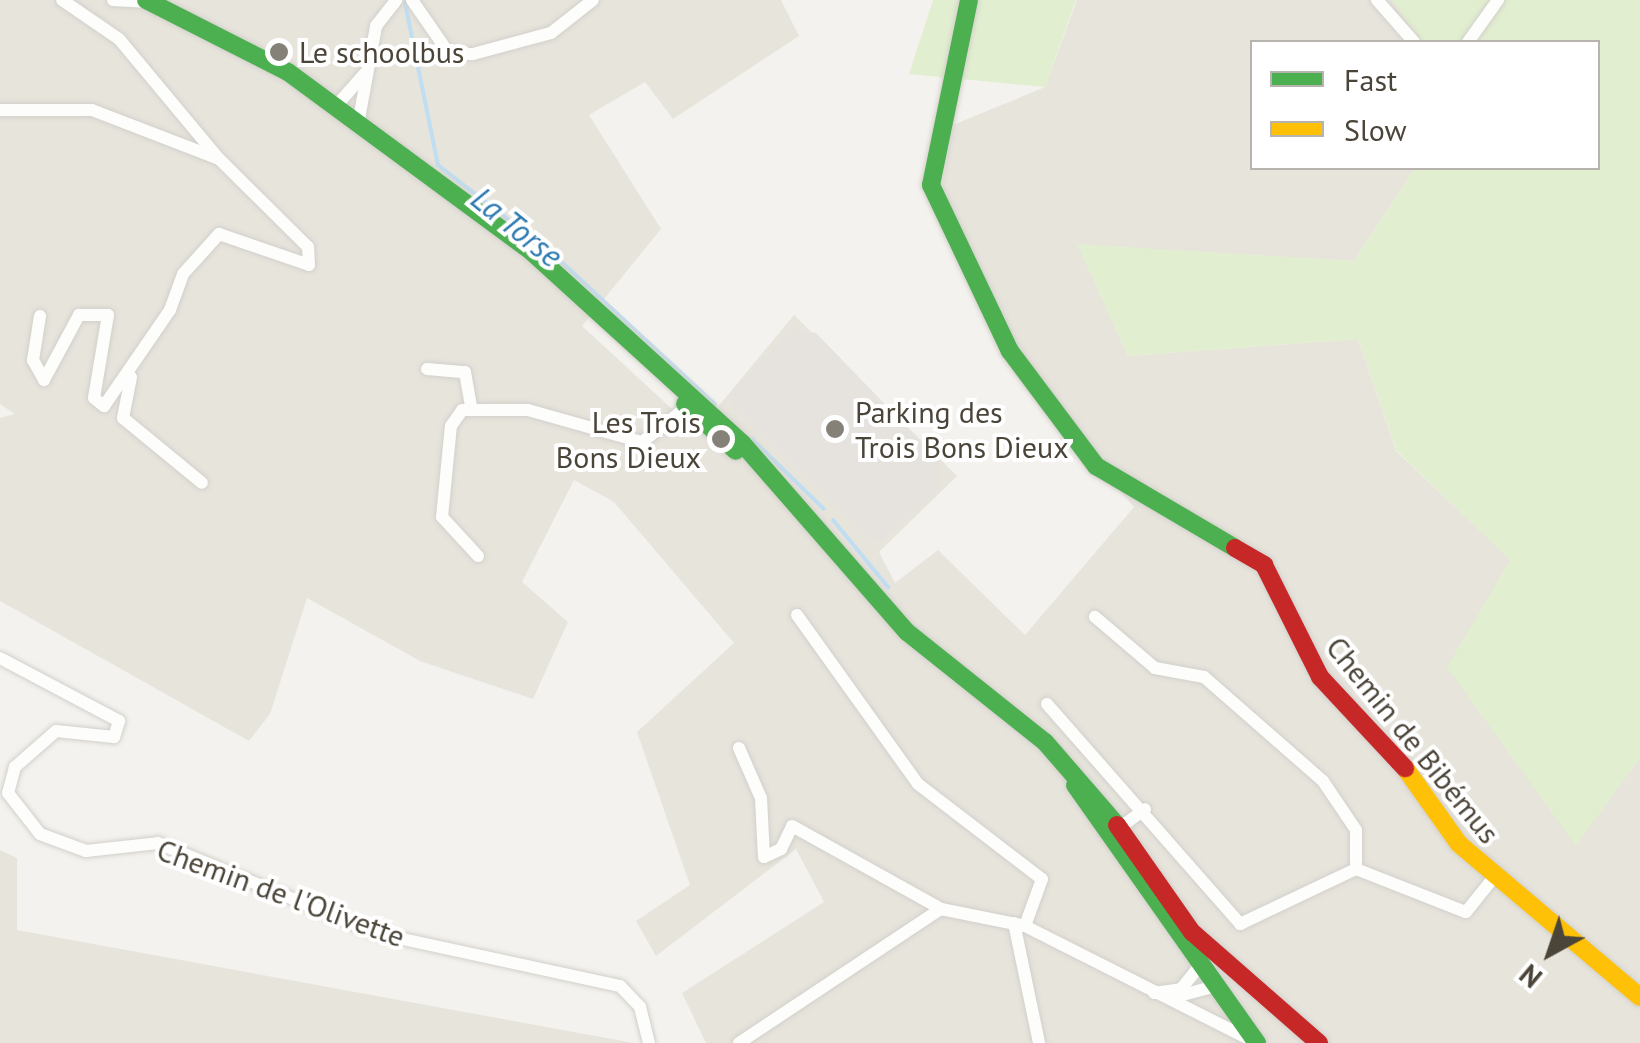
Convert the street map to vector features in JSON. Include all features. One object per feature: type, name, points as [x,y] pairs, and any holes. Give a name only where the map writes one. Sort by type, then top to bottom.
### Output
[{"type":"main road","name":"Chemin de Bibémus","points":[[969,0],[931,185],[1010,351],[1096,466],[1264,565],[1320,678],[1494,877],[1640,997]]},
{"type":"main road","points":[[148,1],[338,105],[469,200],[796,497],[907,632],[1065,762],[1192,932],[1318,1043]]},
{"type":"main road","points":[[641,354],[687,407],[796,497]]},
{"type":"main road","points":[[1114,832],[1198,968],[1256,1042]]},
{"type":"main road","points":[[1212,988],[1249,981]]},
{"type":"main road","points":[[1224,1005],[1237,986],[1249,981]]},
{"type":"street","points":[[40,316],[38,378],[52,378],[74,320],[92,309],[108,315],[112,330],[96,402],[111,402],[183,274],[220,234],[297,263],[314,258],[219,160],[119,39],[62,0]]},
{"type":"street","points":[[112,0],[148,1]]},
{"type":"street","points":[[357,118],[376,26],[396,0]]},
{"type":"street","points":[[412,0],[448,52],[473,54],[550,33],[593,0]]},
{"type":"street","points":[[1377,0],[1412,40]]},
{"type":"street","points":[[1469,40],[1498,0]]},
{"type":"street","points":[[338,105],[369,69]]},
{"type":"street","points":[[0,110],[92,110],[219,160]]},
{"type":"street","points":[[427,369],[465,372],[471,405]]},
{"type":"street","points":[[130,370],[124,418],[202,482]]},
{"type":"street","points":[[471,405],[572,419],[642,442],[687,407]]},
{"type":"street","points":[[471,405],[451,426],[442,517],[478,556]]},
{"type":"street","points":[[797,615],[918,784],[1042,880],[1019,925],[1039,1043]]},
{"type":"street","points":[[1095,617],[1156,668],[1204,677],[1322,781],[1356,830],[1356,869]]},
{"type":"street","name":"Chemin de l'Olivette","points":[[0,658],[102,708],[119,730],[56,730],[35,742],[4,792],[40,834],[86,851],[158,843],[375,933],[620,986],[640,1007],[649,1043]]},
{"type":"street","points":[[1047,704],[1145,810],[1240,924],[1356,869],[1466,912],[1494,877]]},
{"type":"street","points":[[739,748],[761,798],[764,857],[781,850],[792,826],[941,909],[1019,925],[1256,1042]]},
{"type":"street","points":[[1114,832],[1145,810]]},
{"type":"street","points":[[739,1043],[941,909]]},
{"type":"street","points":[[1151,993],[1180,990],[1198,968]]},
{"type":"street","points":[[1165,1000],[1212,988]]},
{"type":"shaded area","points":[[0,0],[781,0],[799,36],[673,119],[645,82],[589,115],[661,229],[582,326],[697,432],[794,315],[957,476],[879,552],[895,583],[938,550],[1025,635],[1134,507],[1075,441],[1015,349],[940,197],[953,125],[1045,87],[1077,0],[1392,0],[1421,40],[1250,40],[1250,170],[1414,170],[1354,261],[1078,245],[1128,356],[1358,339],[1396,451],[1511,560],[1575,846],[1640,757],[1640,1043],[706,1043],[682,993],[824,902],[796,849],[656,956],[636,921],[690,885],[637,732],[734,643],[614,502],[574,480],[522,582],[568,622],[533,699],[420,661],[307,598],[270,714],[249,741],[0,601],[0,418],[15,414],[0,404]]},
{"type":"shaded area","name":"Parking des Trois Bons Dieux","points":[[791,328],[816,333],[940,461],[939,489],[881,542],[861,533],[726,399]]},
{"type":"shaded area","points":[[0,850],[17,858],[17,930],[634,1043],[0,1043]]},
{"type":"green space","points":[[933,0],[1076,0],[1045,87],[909,74]]},
{"type":"green space","points":[[1392,0],[1640,0],[1640,757],[1576,846],[1447,667],[1510,560],[1396,450],[1358,339],[1128,356],[1077,244],[1354,261],[1414,170],[1600,170],[1600,40],[1421,40]]},
{"type":"waterway","name":"La Torse","points":[[405,3],[438,165],[556,257],[715,404]]},
{"type":"waterway","name":"La Torse","points":[[752,439],[824,509]]},
{"type":"waterway","name":"La Torse","points":[[833,520],[888,587]]},
{"type":"traffic: fast","points":[[146,0],[288,72],[532,252],[742,443],[907,632],[1045,742],[1117,825]]},
{"type":"traffic: fast","points":[[969,0],[931,185],[1010,351],[1096,466],[1235,548]]},
{"type":"traffic: fast","points":[[685,404],[736,451]]},
{"type":"traffic: fast","points":[[1075,785],[1257,1043]]},
{"type":"traffic: slow","points":[[1405,768],[1459,844],[1640,997]]},
{"type":"traffic: jam","points":[[1235,548],[1264,565],[1320,677],[1405,768]]},
{"type":"traffic: jam","points":[[1117,825],[1192,932],[1319,1043]]},
{"type":"place","name":"Le schoolbus","points":[[279,52]]},
{"type":"place","name":"Parking des Trois Bons Dieux","points":[[835,429]]},
{"type":"place","name":"Les Trois Bons Dieux","points":[[721,439]]}]
